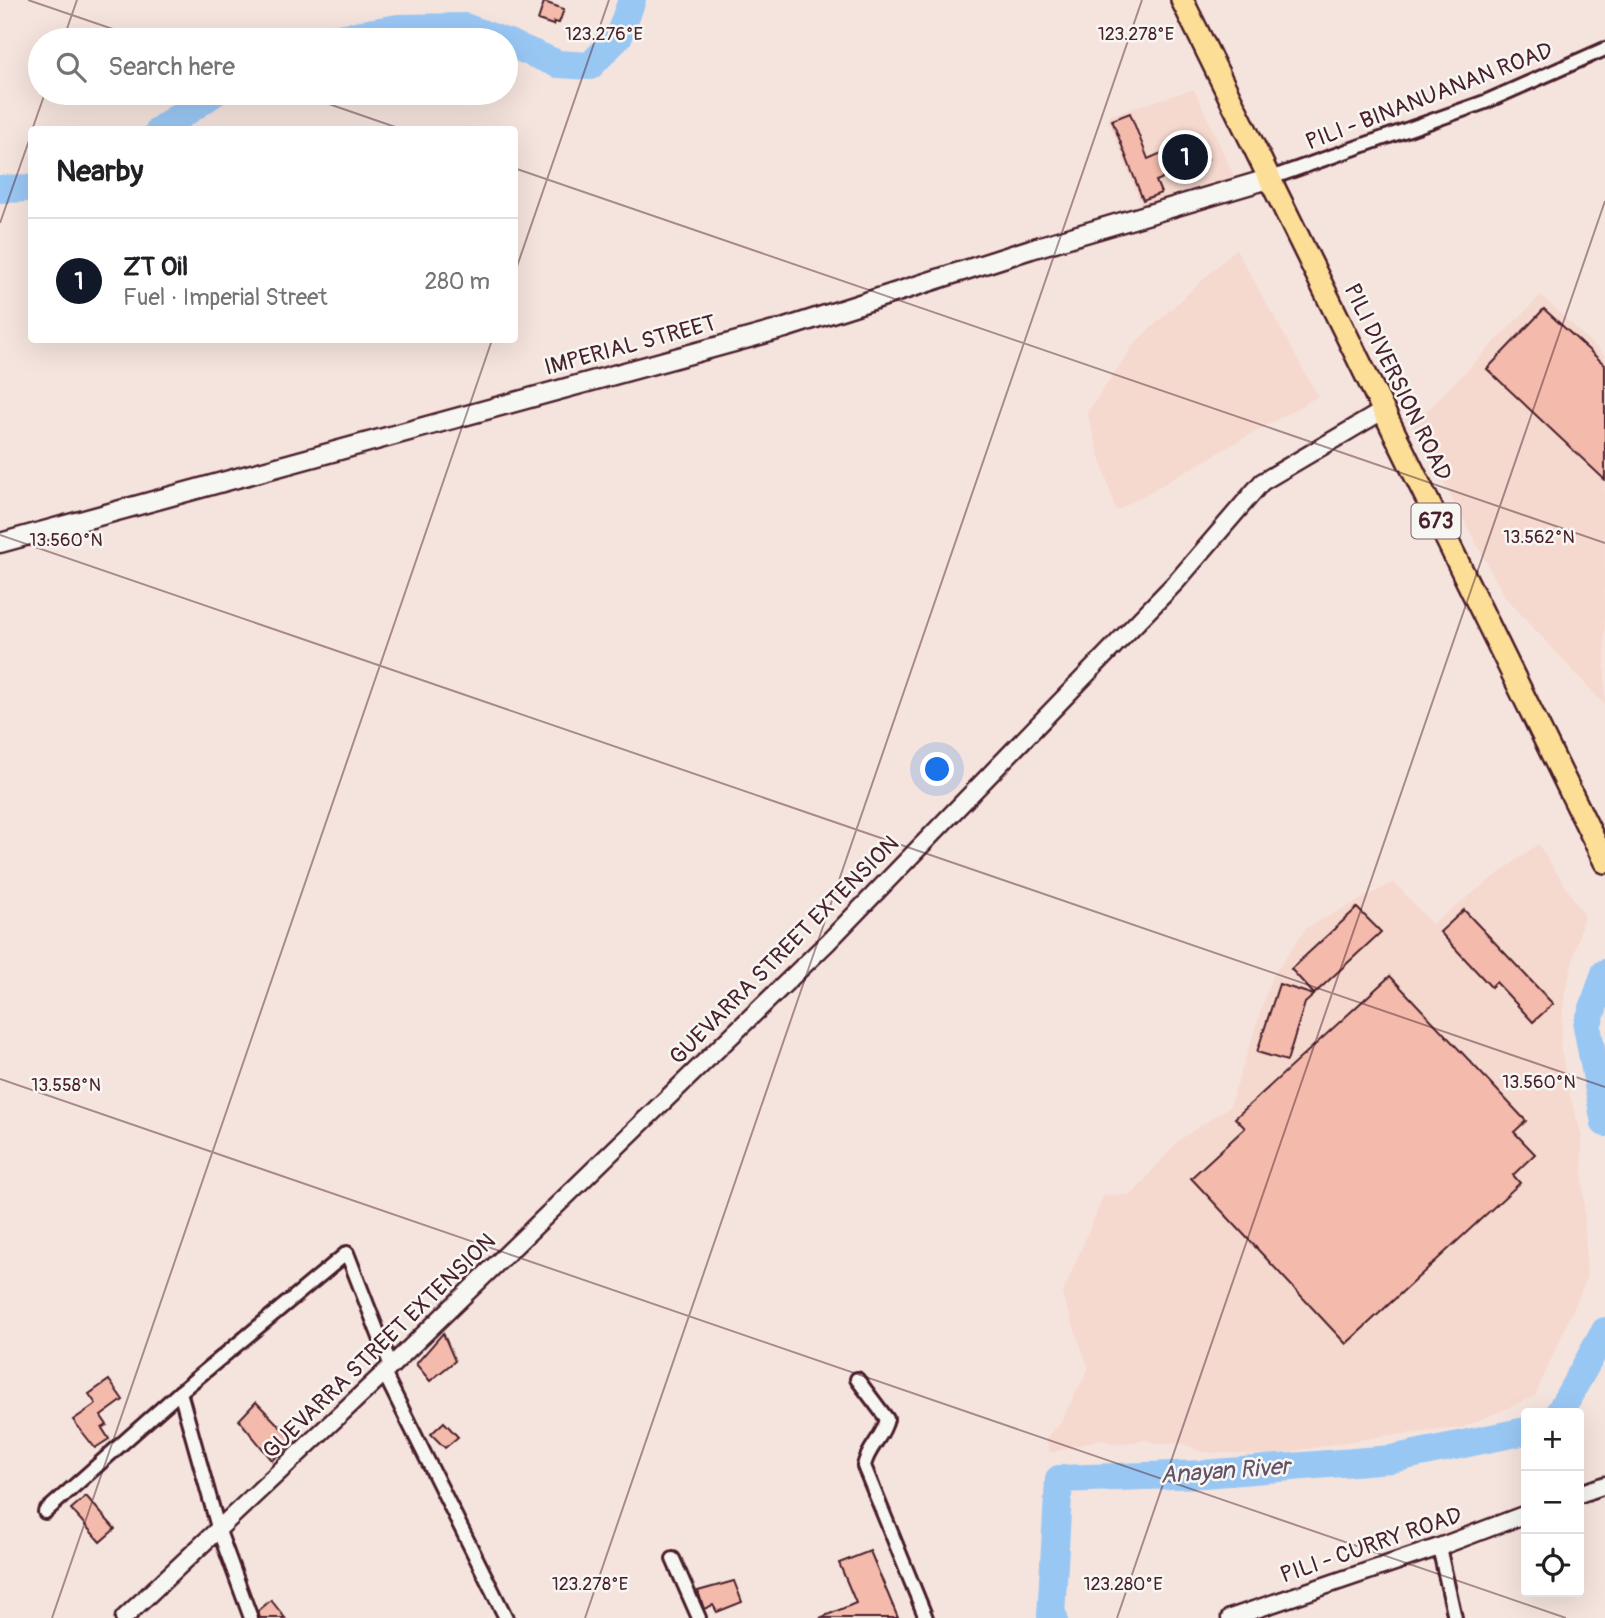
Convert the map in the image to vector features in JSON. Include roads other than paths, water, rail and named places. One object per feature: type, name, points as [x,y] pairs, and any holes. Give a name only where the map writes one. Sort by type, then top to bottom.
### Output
[{"type":"highway","name":"PILI DIVERSION ROAD","points":[[1182,0],[1605,862]]},
{"type":"main road","name":"IMPERIAL STREET","points":[[0,543],[785,327],[1031,249],[1268,179]]},
{"type":"street","name":"PILI - BINANUANAN ROAD","points":[[1268,179],[1485,102],[1605,49]]},
{"type":"street","name":"GUEVARRA STREET EXTENSION","points":[[124,1618],[388,1370],[828,942],[1177,581],[1262,482],[1384,410]]},
{"type":"street","points":[[45,1512],[180,1392],[347,1253],[388,1370],[506,1618]]},
{"type":"street","points":[[857,1379],[887,1419],[884,1433],[867,1452],[864,1466],[926,1618]]},
{"type":"street","points":[[180,1392],[219,1531],[251,1618]]},
{"type":"street","points":[[1584,1492],[1605,1485]]},
{"type":"street","name":"PILI - CURRY ROAD","points":[[1230,1618],[1439,1547],[1521,1516]]},
{"type":"street","points":[[1439,1547],[1455,1618]]},
{"type":"street","points":[[673,1559],[699,1618]]},
{"type":"waterway","points":[[518,47],[558,64],[590,66],[619,36],[632,0]]},
{"type":"waterway","points":[[398,28],[468,28]]},
{"type":"waterway","points":[[165,126],[196,105]]},
{"type":"waterway","points":[[0,189],[28,188]]},
{"type":"waterway","name":"Anayan River","points":[[1605,973],[1587,1026],[1605,1123]]},
{"type":"waterway","name":"Anayan River","points":[[1562,1408],[1605,1331]]},
{"type":"waterway","name":"Anayan River","points":[[1054,1618],[1051,1616],[1059,1479],[1204,1474],[1391,1459],[1521,1432]]},
{"type":"place","name":"ZT Oil","points":[[1185,157]]}]
